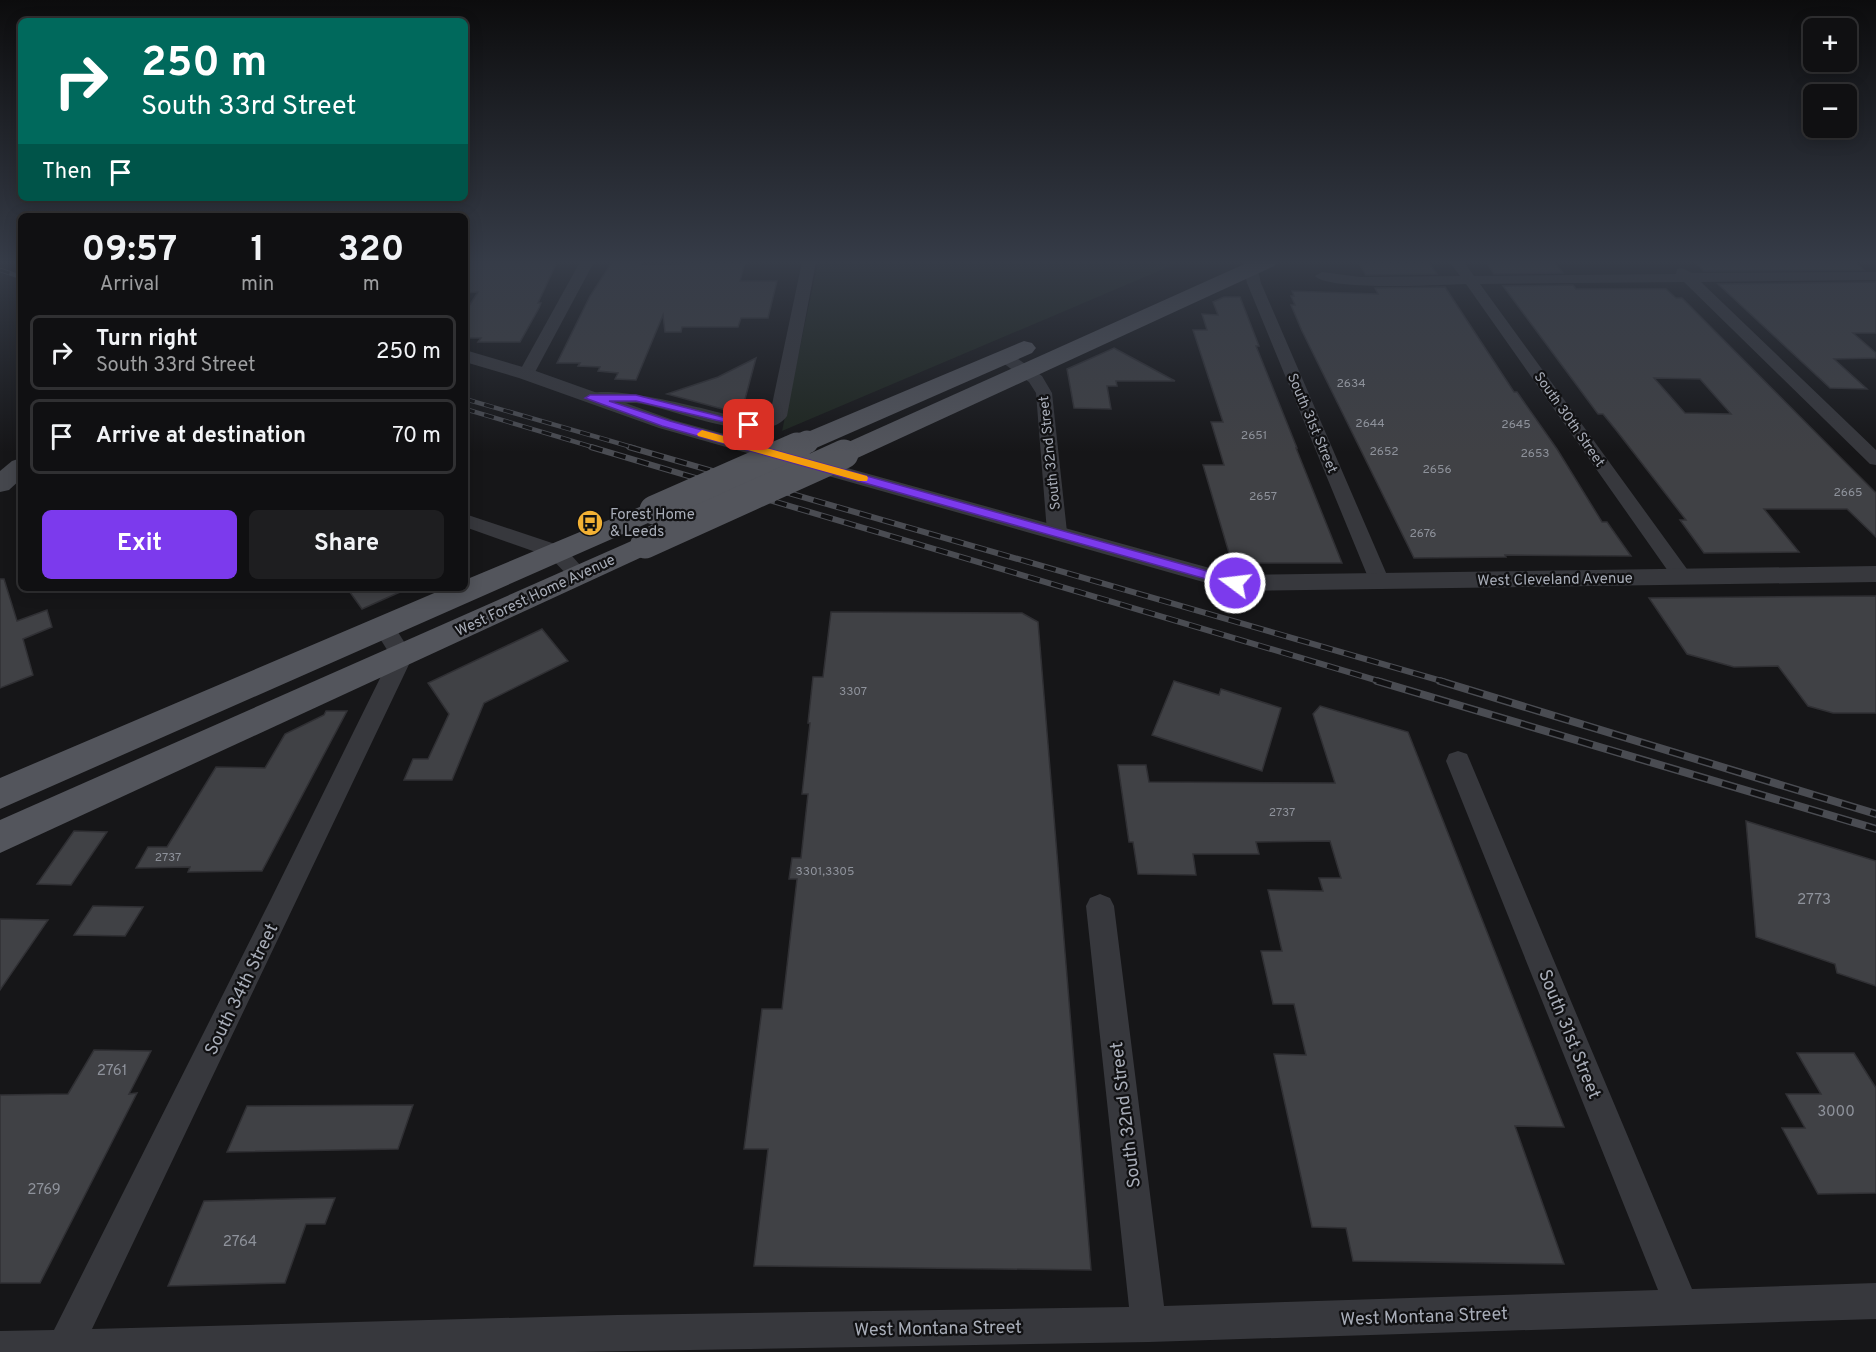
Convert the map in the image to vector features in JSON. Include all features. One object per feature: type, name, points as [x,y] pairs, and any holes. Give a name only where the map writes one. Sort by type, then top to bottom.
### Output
[{"type":"main road","name":"West Forest Home Avenue","points":[[0,837],[402,656],[568,563],[654,510],[1075,325]]},
{"type":"main road","name":"West Forest Home Avenue","points":[[0,794],[383,626],[568,563],[645,544],[1127,325]]},
{"type":"main road","points":[[0,463],[18,448]]},
{"type":"main road","points":[[0,484],[18,469]]},
{"type":"street","points":[[526,374],[553,325]]},
{"type":"street","points":[[590,398],[636,398],[749,425],[774,421],[778,416],[796,325]]},
{"type":"street","name":"South 31st Street","points":[[1272,325],[1380,582]]},
{"type":"street","name":"South 30th Street","points":[[1503,325],[1682,576]]},
{"type":"street","points":[[1737,325],[1876,460]]},
{"type":"street","name":"West Cleveland Avenue","points":[[468,357],[526,374],[666,424],[1235,583],[1876,574]]},
{"type":"street","name":"South 32nd Street","points":[[1005,357],[1028,371],[1044,393],[1057,532]]},
{"type":"street","points":[[468,521],[568,563]]},
{"type":"street","points":[[383,626],[402,656]]},
{"type":"street","name":"South 34th Street","points":[[63,1349],[280,910],[402,656]]},
{"type":"street","name":"South 31st Street","points":[[1458,761],[1683,1307]]},
{"type":"street","name":"South 32nd Street","points":[[1100,906],[1149,1324]]},
{"type":"street","name":"West Montana Street","points":[[0,1349],[329,1342],[615,1343],[1876,1301]]},
{"type":"shaded area","points":[[805,325],[1031,325],[782,431]]},
{"type":"building","points":[[468,325],[529,325],[520,342],[478,342],[481,338],[468,338]]},
{"type":"building","points":[[576,325],[659,325],[636,380],[615,379],[618,373],[598,371],[600,367],[578,366],[580,363],[557,363]]},
{"type":"building","points":[[664,325],[739,325],[738,327],[682,327],[681,332],[665,332]]},
{"type":"building","points":[[1205,325],[1251,325],[1259,346],[1256,346],[1342,563],[1232,563],[1203,465],[1224,465],[1211,422],[1223,422],[1193,330],[1207,330]]},
{"type":"building","points":[[1300,325],[1470,325],[1514,392],[1517,392],[1557,449],[1602,522],[1607,522],[1631,556],[1505,555],[1506,557],[1414,558]]},
{"type":"building","points":[[1532,325],[1709,325],[1876,493],[1876,537],[1847,509],[1764,509],[1799,552],[1704,553],[1680,520],[1686,520],[1603,414],[1598,414]],"holes":[[[1654,378],[1700,379],[1731,414],[1685,413]]]},
{"type":"building","points":[[1762,325],[1876,325],[1876,333],[1853,333],[1876,353],[1876,358],[1834,359],[1867,389],[1830,388]]},
{"type":"building","points":[[1114,348],[1175,381],[1116,381],[1117,386],[1107,386],[1111,409],[1074,408],[1067,369]]},
{"type":"building","points":[[756,358],[741,414],[667,394],[718,377]]},
{"type":"building","points":[[0,579],[4,579],[17,621],[47,610],[52,627],[23,639],[33,675],[0,688]]},
{"type":"building","points":[[349,591],[402,591],[362,609]]},
{"type":"building","points":[[1876,596],[1876,713],[1833,713],[1808,706],[1778,666],[1734,667],[1687,654],[1649,598]]},
{"type":"building","points":[[831,612],[1022,613],[1038,622],[1091,1270],[754,1266],[768,1149],[744,1149],[762,1009],[782,1009],[797,879],[789,879],[792,858],[801,858],[808,794],[802,794],[813,677],[823,677]]},
{"type":"building","points":[[542,629],[568,661],[484,703],[452,780],[404,780],[413,759],[428,759],[449,714],[428,683]]},
{"type":"building","points":[[1174,681],[1219,695],[1221,689],[1281,708],[1262,771],[1152,735]]},
{"type":"building","points":[[1320,706],[1408,732],[1564,1127],[1515,1126],[1564,1264],[1353,1261],[1346,1228],[1312,1227],[1274,1054],[1306,1055],[1294,1004],[1273,1004],[1261,951],[1282,951],[1268,890],[1323,891],[1319,878],[1341,878],[1330,841],[1256,842],[1259,854],[1193,854],[1196,875],[1138,874],[1133,842],[1129,842],[1118,765],[1146,765],[1149,782],[1335,783],[1313,714]]},
{"type":"building","points":[[326,711],[347,711],[262,871],[188,872],[190,867],[136,868],[148,847],[167,847],[216,767],[265,768],[285,734],[324,715]]},
{"type":"building","points":[[1746,821],[1876,861],[1876,986],[1837,973],[1835,964],[1756,937]]},
{"type":"building","points":[[74,831],[107,832],[71,885],[37,884]]},
{"type":"building","points":[[93,906],[143,907],[125,936],[74,935]]},
{"type":"building","points":[[0,919],[48,920],[0,990]]},
{"type":"building","points":[[94,1050],[151,1051],[129,1094],[137,1093],[40,1283],[0,1283],[0,1095],[68,1094]]},
{"type":"building","points":[[1797,1053],[1854,1053],[1876,1088],[1876,1193],[1818,1194],[1782,1128],[1805,1128],[1786,1094],[1821,1094]]},
{"type":"building","points":[[413,1105],[398,1149],[227,1152],[247,1106]]},
{"type":"building","points":[[335,1198],[325,1224],[306,1224],[285,1283],[168,1286],[204,1201]]},
{"type":"railway","points":[[468,400],[635,448]]},
{"type":"railway","points":[[468,410],[596,448]]},
{"type":"railway","points":[[591,447],[1382,682]]},
{"type":"railway","points":[[629,447],[1445,682]]},
{"type":"railway","points":[[1377,681],[1876,829]]},
{"type":"railway","points":[[1440,681],[1876,814]]},
{"type":"slow traffic","points":[[702,434],[863,478]]},
{"type":"place","name":"Forest Home & Leeds","points":[[590,523]]},
{"type":"route","points":[[749,425],[636,398],[590,398],[622,411],[666,424],[1235,583]]}]
